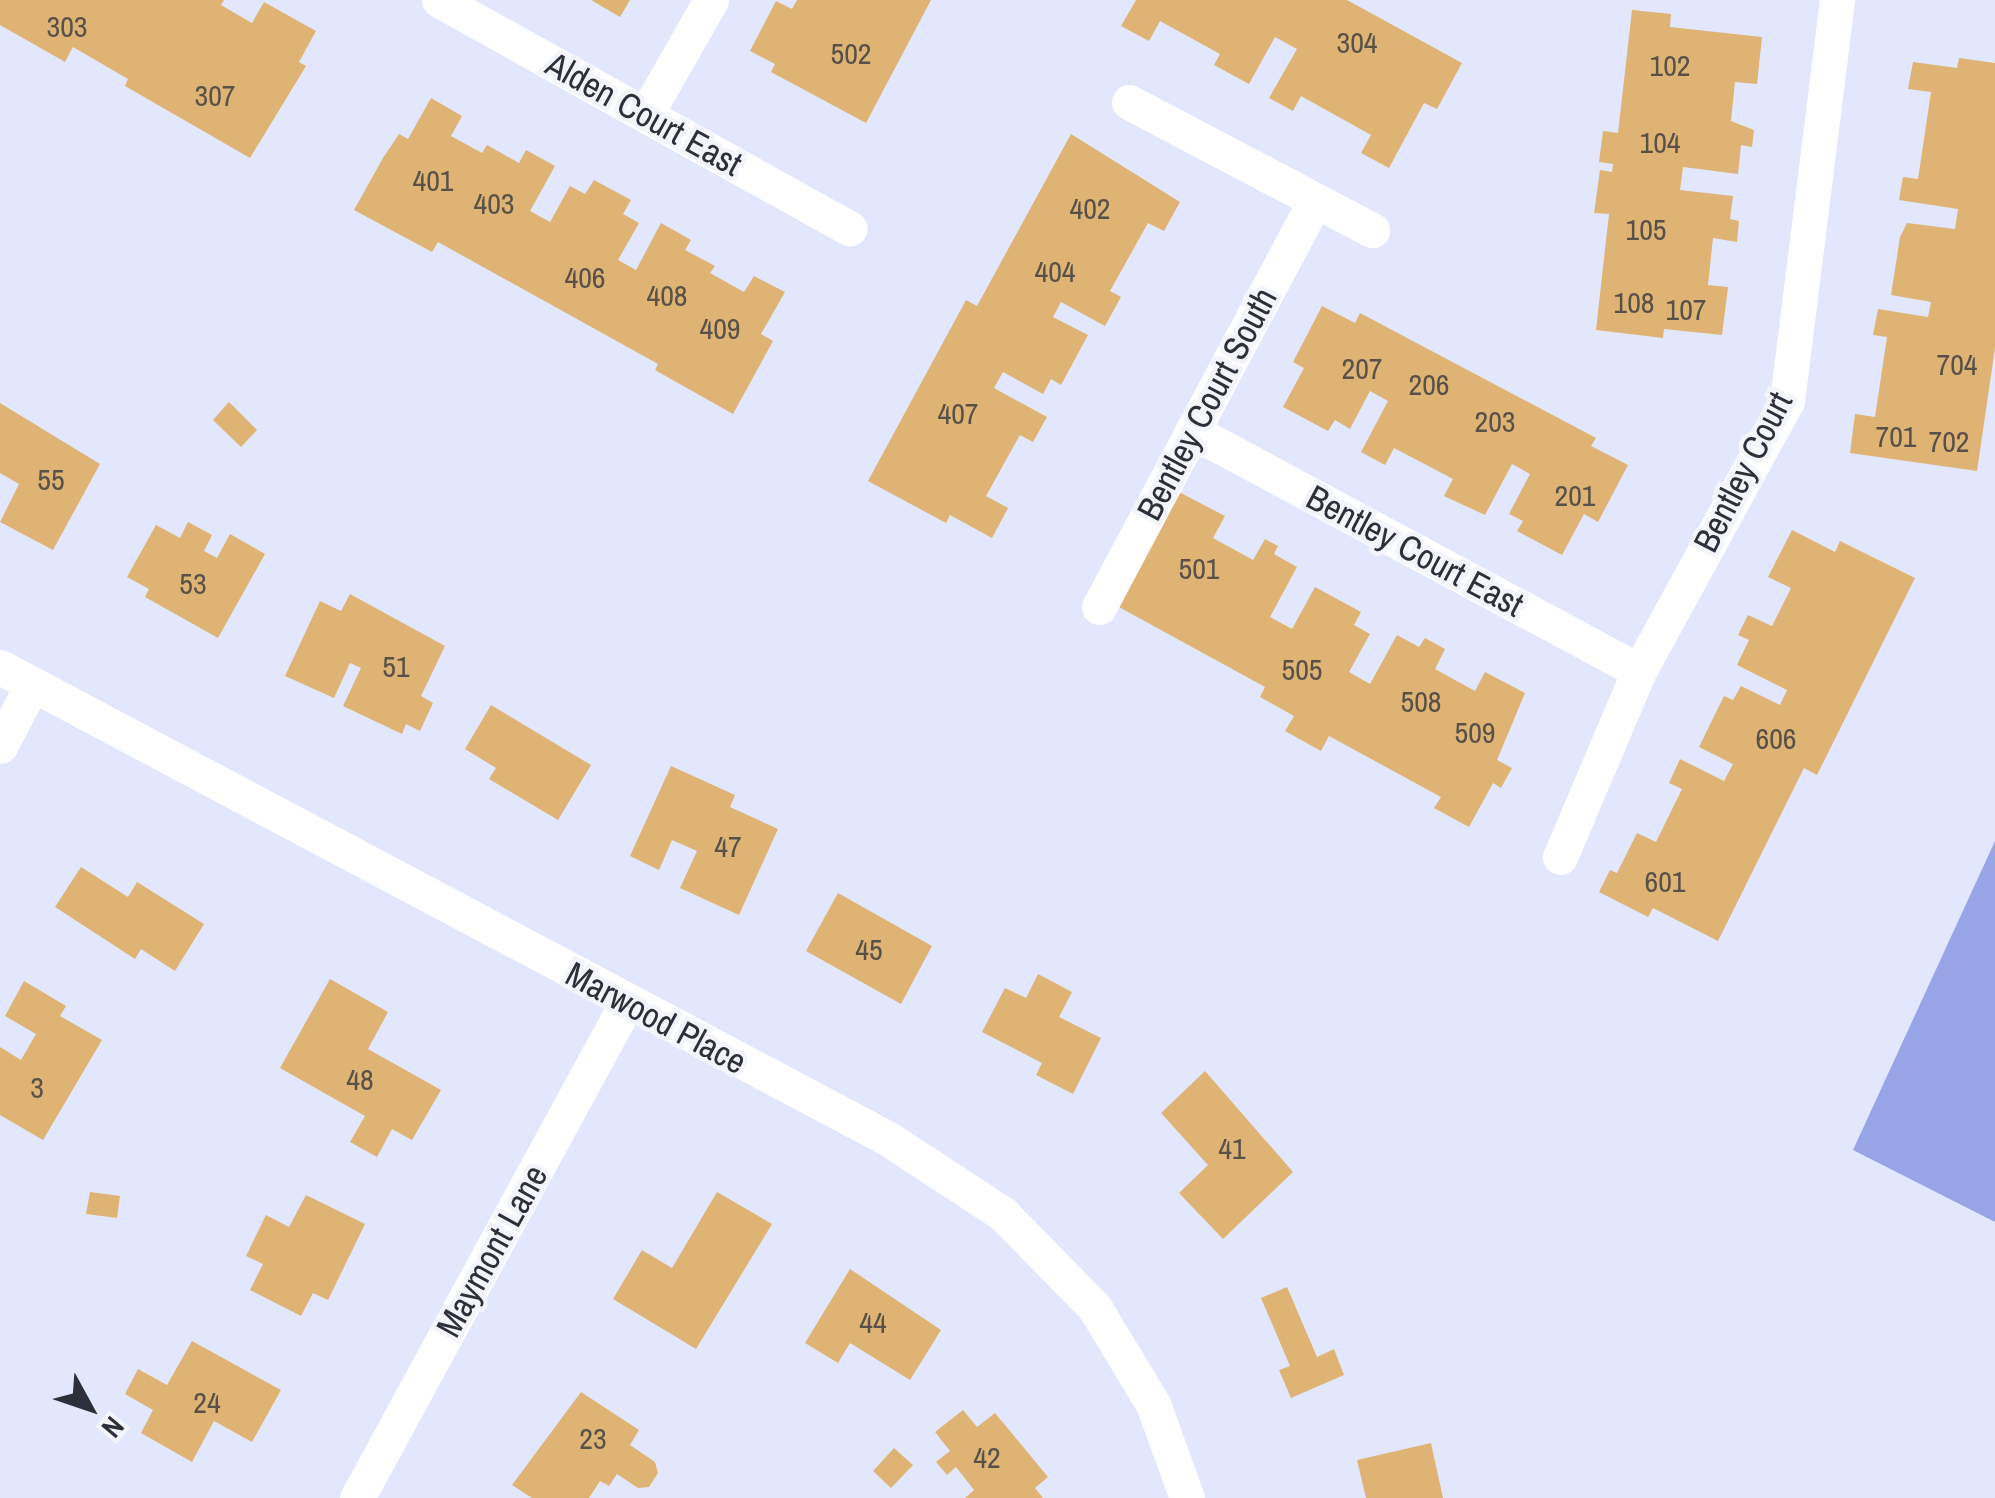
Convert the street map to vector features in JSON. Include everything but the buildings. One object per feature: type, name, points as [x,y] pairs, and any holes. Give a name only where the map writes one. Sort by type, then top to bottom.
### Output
[{"type":"street","name":"Alden Court East","points":[[438,0],[850,229]]},
{"type":"street","points":[[646,114],[711,0]]},
{"type":"street","name":"Bentley Court","points":[[1560,856],[1639,672],[1787,401],[1837,0]]},
{"type":"street","points":[[1129,102],[1372,230]]},
{"type":"street","name":"Bentley Court South","points":[[1099,606],[1316,201]]},
{"type":"street","name":"Bentley Court East","points":[[1192,432],[1639,672]]},
{"type":"street","name":"Marwood Place","points":[[0,667],[626,1004],[887,1138],[1003,1214],[1095,1308],[1153,1404],[1187,1498]]},
{"type":"street","points":[[0,746],[32,684]]},
{"type":"street","name":"Maymont Lane","points":[[357,1498],[626,1004]]},
{"type":"shaded area","points":[[1995,841],[1995,1222],[1853,1150]]}]
